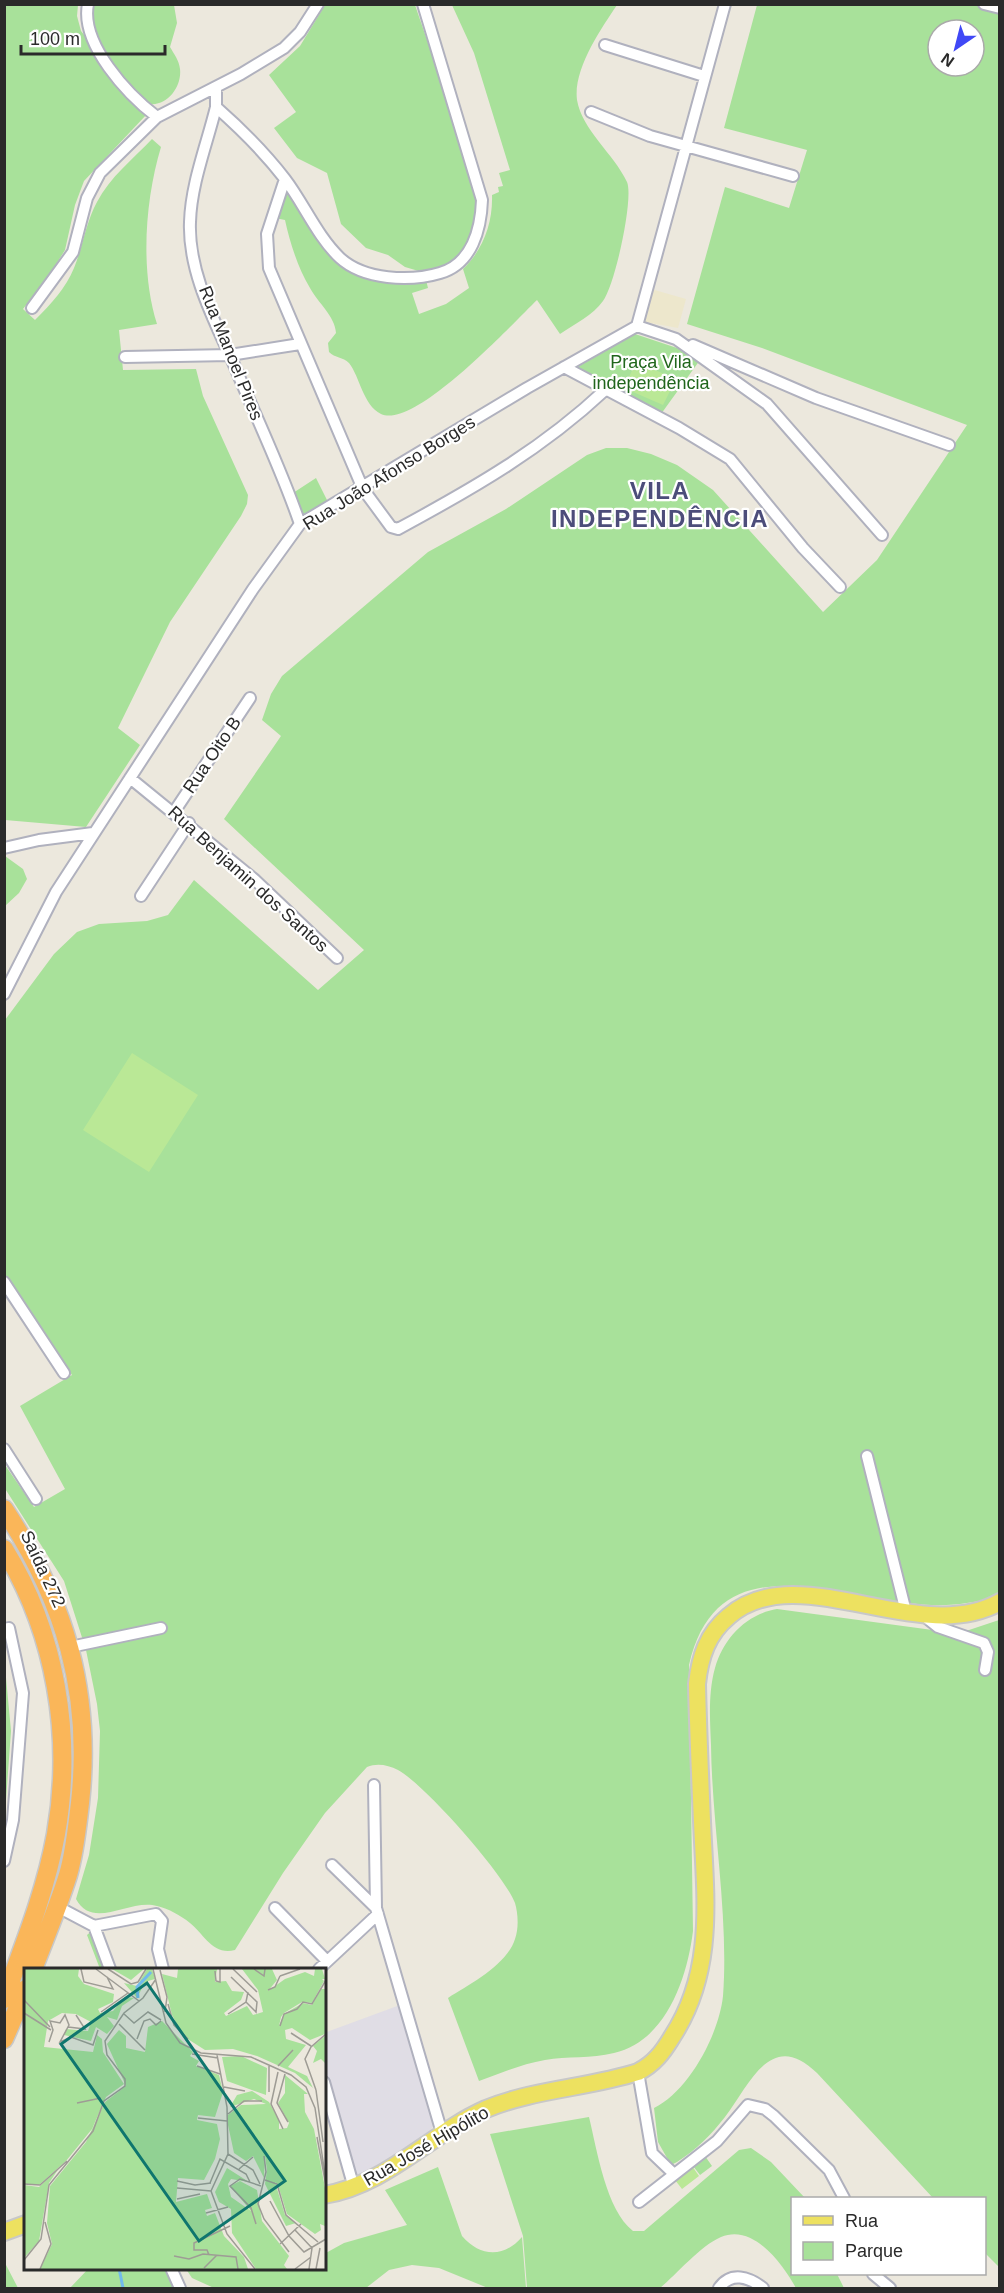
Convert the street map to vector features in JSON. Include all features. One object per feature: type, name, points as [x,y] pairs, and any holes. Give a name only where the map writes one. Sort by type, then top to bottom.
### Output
[{"type":"highway","name":"Saída 272","points":[[4,1496],[45,1568],[75,1646],[86,1709],[90,1765],[81,1847],[75,1870],[60,1898]]},
{"type":"highway","points":[[4,1509],[46,1580],[71,1647],[84,1748],[76,1833],[60,1898],[33,1968]]},
{"type":"highway","points":[[4,1549],[28,1594],[40,1627],[60,1706],[63,1734],[62,1793],[56,1835],[43,1886],[4,1999]]},
{"type":"highway","points":[[4,1987],[23,1948]]},
{"type":"highway","points":[[4,2039],[24,1994]]},
{"type":"main road","name":"Rua José Hipólito","points":[[326,2195],[354,2188],[389,2169],[442,2133],[486,2109],[520,2097],[638,2072],[652,2063],[661,2053],[682,2021],[692,1998],[705,1948],[706,1880],[697,1684],[701,1656],[706,1643],[735,1610],[771,1595],[808,1597],[914,1613],[956,1616],[981,1610],[999,1602]]},
{"type":"main road","points":[[4,2232],[24,2225]]},
{"type":"street","points":[[88,4],[87,26],[101,55],[134,98],[157,117]]},
{"type":"street","points":[[32,308],[74,252],[87,198],[95,179],[157,117],[266,61],[284,48],[300,32],[318,4]]},
{"type":"street","points":[[216,107],[285,179],[334,251],[350,265],[384,276],[413,278],[448,271],[463,259],[477,231],[482,200],[423,4]]},
{"type":"street","points":[[725,4],[637,326],[676,339],[825,401],[949,445]]},
{"type":"street","points":[[984,4],[999,8]]},
{"type":"street","points":[[605,45],[704,76]]},
{"type":"street","name":"Rua Manoel Pires","points":[[216,87],[216,107],[191,208],[190,234],[207,303],[300,524]]},
{"type":"street","points":[[591,112],[631,129],[686,147],[793,176]]},
{"type":"street","points":[[285,179],[270,221],[266,255],[272,278],[363,489],[389,525],[398,529],[524,457],[569,424],[605,390]]},
{"type":"street","name":"Rua João Afonso Borges","points":[[4,994],[56,892],[93,833],[253,589],[300,524],[637,326]]},
{"type":"street","points":[[676,339],[766,404],[882,535]]},
{"type":"street","points":[[125,357],[230,355],[300,344]]},
{"type":"street","points":[[564,367],[679,428],[730,459],[803,548],[840,587]]},
{"type":"street","name":"Rua Oito B","points":[[174,812],[250,698]]},
{"type":"street","name":"Rua Benjamin dos Santos","points":[[130,778],[189,823],[255,880],[337,958]]},
{"type":"street","points":[[141,896],[189,823]]},
{"type":"street","points":[[4,848],[39,840],[93,833]]},
{"type":"street","points":[[4,1282],[64,1373]]},
{"type":"street","points":[[4,1449],[36,1499]]},
{"type":"street","points":[[867,1456],[914,1613],[938,1627],[984,1643],[994,1651],[985,1670]]},
{"type":"street","points":[[4,1629],[9,1628],[18,1658],[23,1693],[13,1820],[4,1861]]},
{"type":"street","points":[[75,1646],[161,1628]]},
{"type":"street","points":[[374,1785],[377,1911],[442,2133]]},
{"type":"street","points":[[332,1865],[377,1911]]},
{"type":"street","points":[[60,1898],[94,1926],[110,1968]]},
{"type":"street","points":[[275,1908],[323,1965],[377,1911]]},
{"type":"street","points":[[94,1926],[153,1914],[161,1920],[158,1949],[163,1968]]},
{"type":"street","points":[[638,2072],[651,2149],[658,2160],[671,2172]]},
{"type":"street","points":[[326,2089],[354,2188]]},
{"type":"street","points":[[639,2202],[671,2172],[717,2141],[743,2109],[752,2105],[770,2112],[830,2170],[843,2197]]},
{"type":"street","points":[[171,2269],[180,2289]]},
{"type":"street","points":[[874,2275],[890,2289]]},
{"type":"street","points":[[720,2289],[728,2280],[739,2277],[754,2282],[763,2289]]},
{"type":"shaded area","points":[[651,289],[686,299],[678,328],[645,322],[647,315],[644,314]]},
{"type":"shaded area","points":[[400,2005],[433,2126],[429,2133],[355,2181],[326,2083],[326,2032]]},
{"type":"green space","points":[[4,5],[78,5],[77,16],[81,31],[147,114],[84,181],[75,205],[65,250],[23,309],[35,320],[57,296],[74,268],[90,218],[102,193],[115,176],[152,139],[161,147],[151,190],[147,236],[148,281],[157,324],[119,330],[123,370],[196,369],[203,396],[248,495],[247,504],[241,516],[170,622],[118,728],[140,745],[86,827],[5,820]]},
{"type":"green space","points":[[93,5],[174,5],[177,23],[170,47],[179,63],[180,75],[176,88],[163,102],[150,104],[114,68],[94,34],[91,24]]},
{"type":"green space","points":[[325,5],[415,5],[449,104],[475,194],[476,218],[466,250],[448,267],[422,272],[405,267],[388,255],[366,248],[341,224],[327,173],[297,158],[274,128],[296,112],[269,75],[300,46]]},
{"type":"green space","points":[[452,5],[617,5],[589,50],[579,75],[577,100],[585,122],[627,182],[626,222],[618,261],[608,292],[599,306],[589,315],[560,334],[537,300],[463,372],[439,391],[416,406],[396,415],[381,414],[366,398],[349,363],[329,352],[328,343],[336,333],[333,321],[313,294],[302,272],[285,220],[275,218],[285,188],[326,249],[396,283],[426,280],[428,288],[412,293],[419,314],[446,304],[469,288],[463,269],[481,245],[489,226],[492,195],[499,192],[498,187],[503,186],[499,173],[510,170],[474,53]]},
{"type":"green space","points":[[757,5],[999,5],[999,1593],[970,1603],[923,1604],[801,1586],[764,1587],[732,1598],[706,1623],[689,1665],[693,1931],[685,1969],[671,2005],[647,2036],[632,2046],[605,2055],[536,2062],[479,2081],[448,1998],[487,1973],[511,1948],[517,1930],[515,1903],[496,1872],[462,1831],[426,1793],[394,1768],[379,1765],[367,1767],[325,1813],[283,1873],[235,1950],[227,1951],[215,1947],[186,1920],[161,1907],[135,1906],[102,1913],[83,1908],[76,1899],[89,1855],[98,1798],[100,1731],[97,1704],[86,1650],[64,1581],[4,1487],[5,1465],[34,1507],[65,1489],[20,1406],[72,1375],[5,1274],[5,1020],[54,954],[77,932],[99,924],[147,921],[168,915],[194,880],[318,990],[364,950],[224,819],[281,736],[262,720],[271,694],[282,676],[428,552],[506,509],[587,455],[606,448],[627,448],[651,454],[677,465],[713,490],[823,612],[877,560],[967,425],[762,348],[687,324],[725,187],[789,208],[807,150],[724,128]]},
{"type":"green space","name":"Praça Vila independência","points":[[635,334],[686,351],[700,360],[661,414],[574,369]]},
{"type":"green space","points":[[636,362],[676,379],[663,405],[624,388]]},
{"type":"green space","points":[[316,478],[328,502],[302,517],[293,493]]},
{"type":"green space","points":[[5,856],[23,869],[27,879],[19,893],[5,906]]},
{"type":"green space","points":[[132,1053],[198,1095],[149,1172],[83,1130]]},
{"type":"green space","points":[[777,1609],[940,1631],[969,1630],[999,1620],[999,2267],[986,2254],[986,2197],[932,2197],[817,2073],[801,2061],[787,2056],[774,2058],[763,2066],[714,2130],[677,2162],[671,2165],[658,2142],[654,2108],[679,2089],[700,2060],[709,2044],[723,1996],[724,1935],[710,1726],[713,1677],[719,1657],[730,1638],[746,1622]]},
{"type":"green space","points":[[4,1667],[11,1731],[5,1814]]},
{"type":"green space","points":[[95,1928],[109,1968],[100,1968],[87,1935]]},
{"type":"green space","points":[[589,2117],[609,2194],[616,2209],[633,2231],[644,2231],[739,2150],[751,2148],[771,2162],[804,2197],[791,2197],[791,2275],[838,2275],[844,2288],[796,2288],[783,2268],[766,2249],[745,2236],[733,2234],[713,2241],[660,2288],[527,2288],[523,2236],[490,2134]]},
{"type":"green space","points":[[705,2156],[712,2166],[700,2175],[693,2166]]},
{"type":"green space","points":[[692,2166],[699,2176],[682,2189],[675,2180]]},
{"type":"green space","points":[[438,2167],[462,2236],[469,2243],[476,2248],[492,2252],[508,2249],[522,2237],[526,2288],[488,2288],[439,2268],[412,2265],[389,2270],[366,2288],[214,2288],[192,2278],[186,2269],[326,2269],[326,2253],[344,2243],[407,2225],[385,2190]]},
{"type":"green space","points":[[5,2263],[18,2288],[5,2288]]},
{"type":"green space","points":[[88,2269],[167,2269],[176,2288],[70,2288]]},
{"type":"waterway","points":[[119,2269],[123,2288]]},
{"type":"district","name":"VILA INDEPENDÊNCIA","points":[[660,504]]}]
